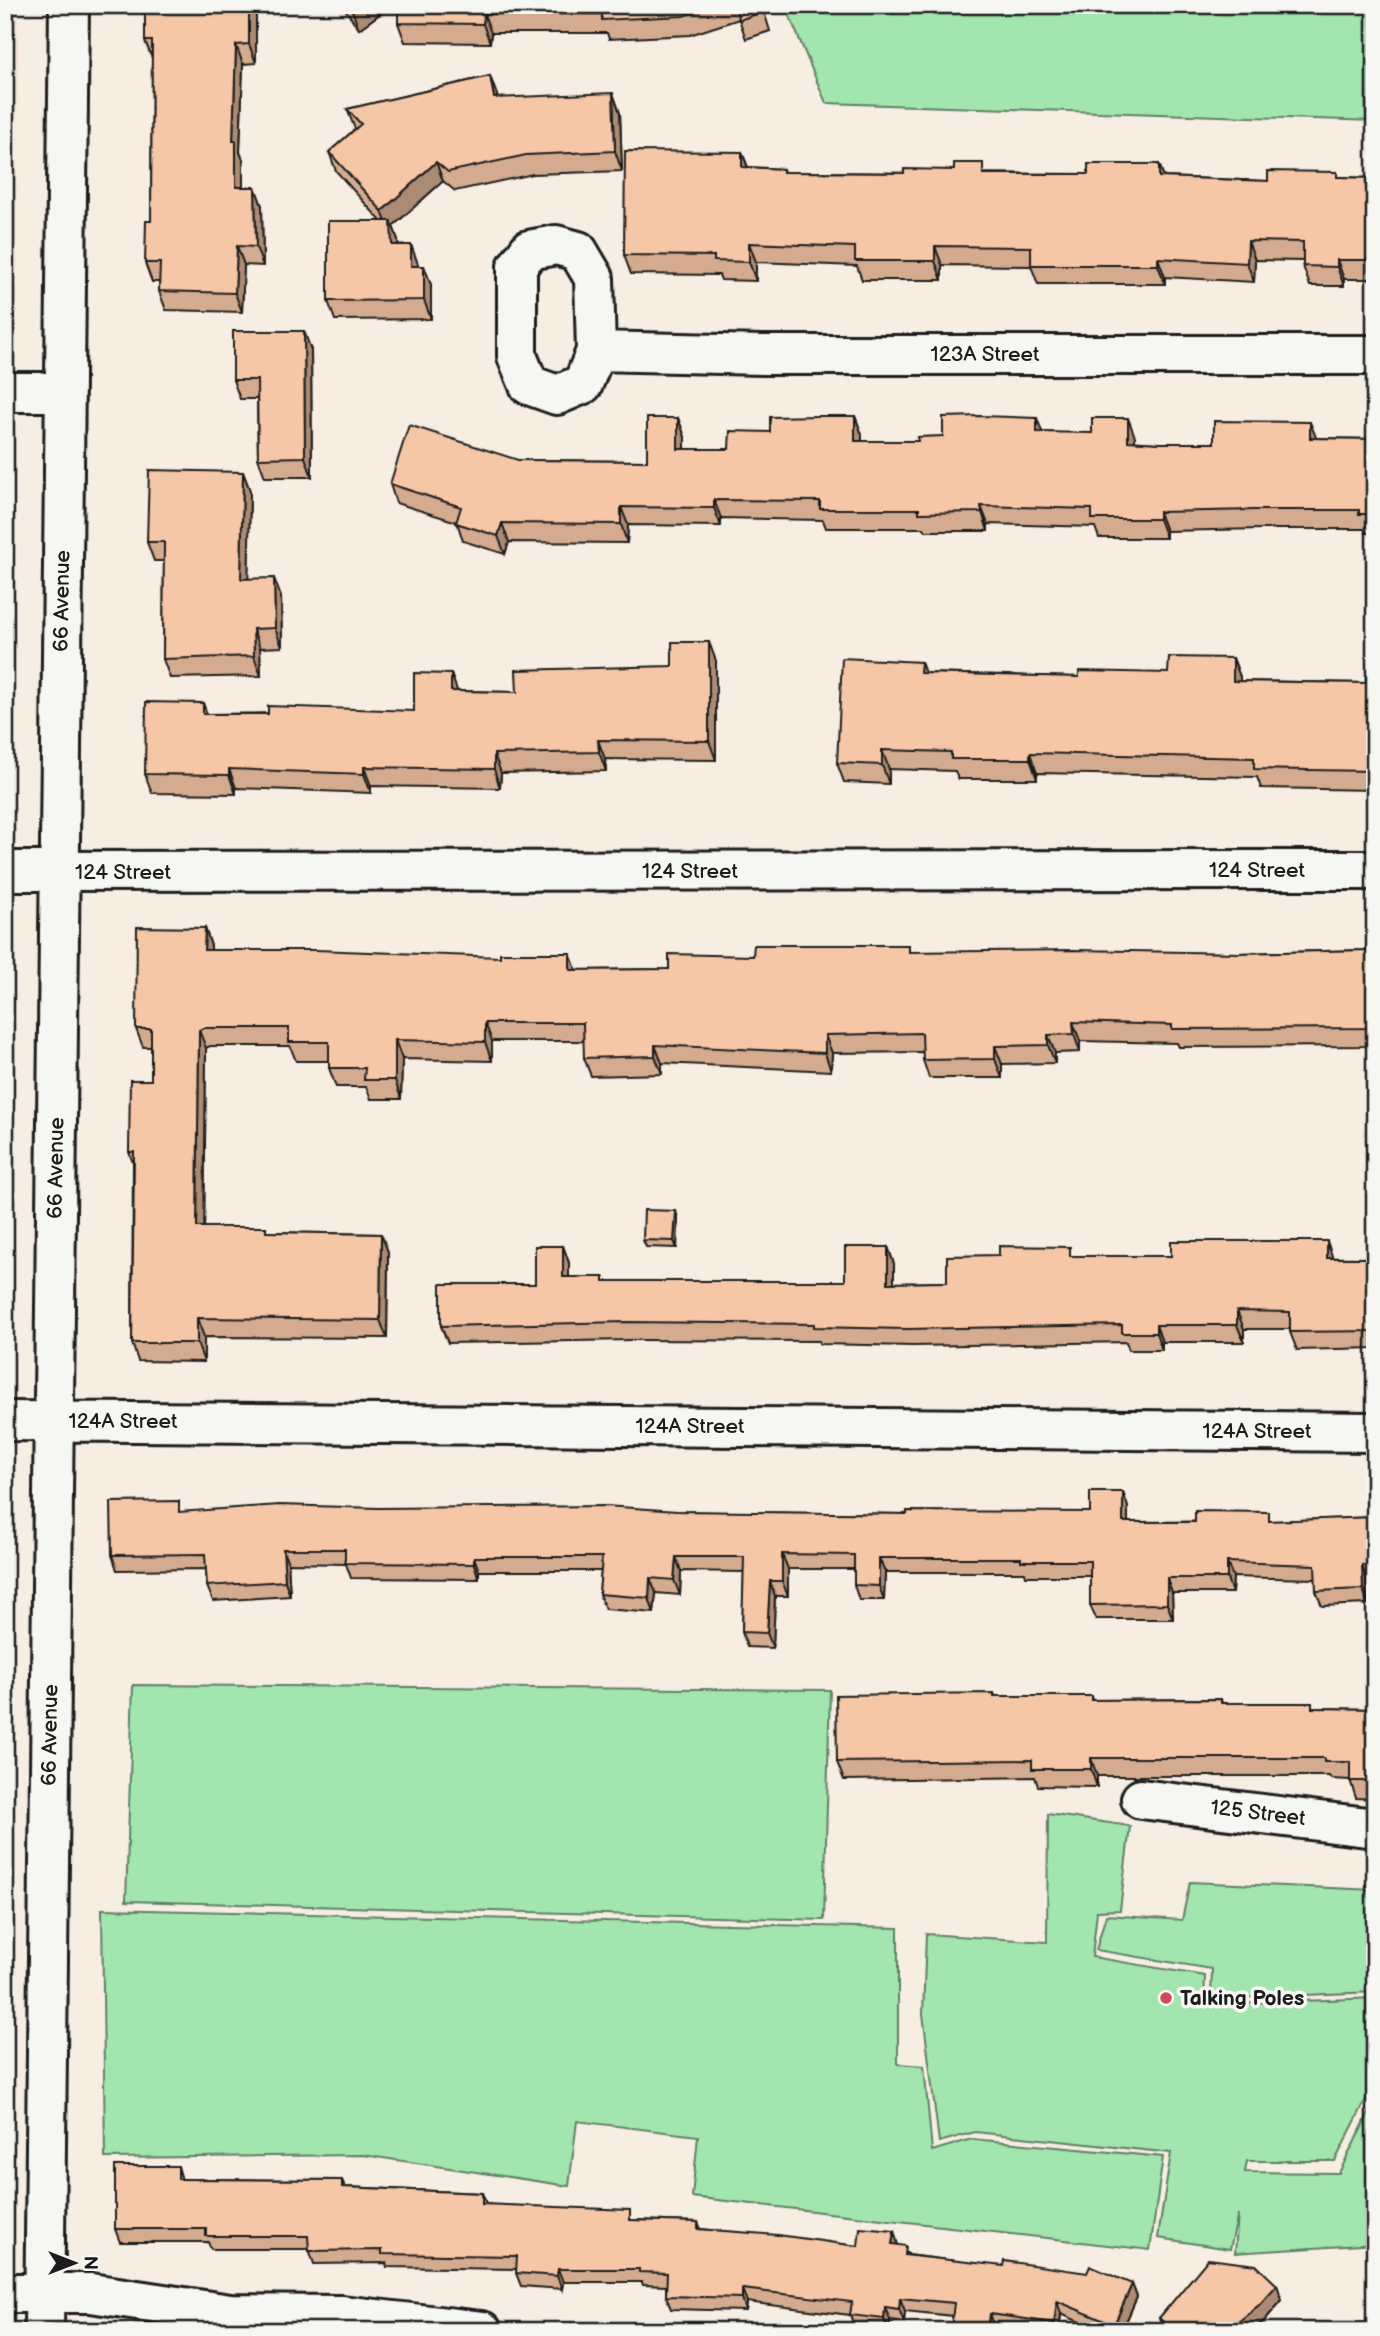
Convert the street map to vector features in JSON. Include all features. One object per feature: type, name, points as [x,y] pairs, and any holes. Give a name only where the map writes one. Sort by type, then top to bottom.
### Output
[{"type":"street","name":"66 Avenue","points":[[44,2331],[69,5]]},
{"type":"street","name":"123A Street","points":[[596,351],[762,355],[1375,355]]},
{"type":"street","points":[[5,392],[65,392]]},
{"type":"street","name":"124 Street","points":[[5,871],[1375,870]]},
{"type":"street","name":"124A Street","points":[[5,1421],[1375,1432]]},
{"type":"street","name":"125 Street","points":[[1141,1799],[1375,1828]]},
{"type":"street","points":[[5,2293],[91,2293],[230,2314],[341,2315],[386,2326],[482,2331]]},
{"type":"shaded area","points":[[5,5],[18,5],[16,344],[5,344]]},
{"type":"green space","points":[[785,5],[1375,5],[1375,121],[826,103]]},
{"type":"green space","points":[[133,1685],[830,1690],[824,1920],[126,1901]]},
{"type":"green space","points":[[1048,1814],[1130,1826],[1120,1910],[1097,1911],[1092,1957],[1205,1976],[1204,2005],[1375,1998],[1375,2082],[1335,2161],[1247,2161],[1245,2172],[1339,2173],[1375,2101],[1375,2244],[1235,2253],[1238,2214],[1230,2249],[1158,2238],[1171,2153],[975,2132],[939,2142],[923,2014],[926,1934],[1047,1942]]},
{"type":"green space","points":[[1190,1882],[1375,1890],[1375,1992],[1211,1999],[1212,1969],[1096,1950],[1106,1915],[1182,1920]]},
{"type":"green space","points":[[102,1909],[898,1928],[898,2064],[924,2066],[932,2151],[972,2139],[1163,2157],[1150,2250],[692,2197],[698,2136],[577,2121],[569,2186],[363,2155],[105,2158]]},
{"type":"building","points":[[145,5],[249,5],[249,44],[236,45],[233,141],[236,141],[236,187],[255,187],[256,247],[237,246],[235,293],[159,291],[160,263],[145,263],[146,221],[151,221],[152,41],[145,41]]},
{"type":"building","points":[[398,5],[714,5],[683,16],[602,20],[602,14],[484,14],[483,24],[398,23]]},
{"type":"building","points":[[735,5],[761,5],[763,12],[739,20]]},
{"type":"building","points":[[490,76],[494,98],[613,93],[615,151],[526,155],[448,172],[436,162],[382,211],[329,152],[361,124],[347,109]]},
{"type":"building","points":[[625,151],[742,152],[742,167],[783,169],[783,172],[904,173],[904,169],[954,170],[954,163],[983,163],[983,174],[1088,174],[1088,164],[1159,164],[1159,177],[1268,181],[1268,171],[1337,172],[1337,177],[1375,178],[1375,260],[1337,260],[1337,267],[1303,266],[1303,242],[1248,241],[1247,263],[1158,258],[1158,265],[1031,265],[1031,247],[935,246],[935,261],[855,261],[855,247],[749,243],[749,262],[714,261],[714,256],[624,255]]},
{"type":"building","points":[[328,221],[391,221],[392,245],[411,245],[411,266],[424,266],[424,300],[328,301]]},
{"type":"building","points":[[233,331],[304,331],[305,457],[258,458],[257,380],[233,380]]},
{"type":"building","points":[[855,416],[855,441],[918,441],[918,437],[943,436],[943,417],[1037,418],[1037,432],[1092,433],[1092,418],[1128,418],[1128,441],[1159,443],[1214,443],[1214,421],[1310,422],[1310,438],[1375,439],[1375,514],[1359,514],[1359,510],[1255,510],[1159,512],[1159,519],[1092,519],[1092,509],[981,506],[982,512],[919,513],[919,509],[820,509],[820,501],[714,500],[714,508],[621,507],[621,524],[502,523],[498,536],[456,523],[461,507],[390,484],[409,425],[518,460],[647,461],[647,418],[678,418],[678,449],[729,449],[730,431],[770,432],[770,417]]},
{"type":"building","points":[[149,470],[243,472],[241,579],[274,578],[275,628],[253,629],[254,656],[163,659],[164,542],[147,542]]},
{"type":"building","points":[[672,642],[709,642],[709,741],[598,740],[599,752],[494,754],[494,769],[364,767],[364,774],[229,769],[229,775],[145,774],[146,702],[203,703],[203,714],[268,714],[268,706],[414,711],[414,673],[451,674],[451,691],[517,692],[516,670],[672,666]]},
{"type":"building","points":[[1169,657],[1233,658],[1233,681],[1366,683],[1366,678],[1375,678],[1375,771],[1254,769],[1254,758],[1030,753],[1030,759],[951,759],[951,752],[882,750],[882,765],[837,763],[842,658],[921,662],[920,673],[1079,677],[1079,671],[1168,673]]},
{"type":"building","points":[[137,927],[205,928],[204,950],[316,950],[500,957],[500,953],[570,953],[570,970],[669,969],[669,954],[753,956],[754,945],[909,945],[909,952],[1075,950],[1239,953],[1367,950],[1367,946],[1375,947],[1375,1028],[1172,1029],[1172,1025],[1073,1022],[1074,1034],[1048,1035],[1048,1045],[995,1046],[995,1059],[923,1060],[922,1033],[825,1035],[825,1053],[655,1045],[655,1056],[584,1058],[583,1023],[485,1023],[485,1042],[395,1040],[395,1080],[364,1080],[365,1068],[329,1068],[329,1042],[289,1042],[289,1028],[203,1028],[199,1030],[197,1227],[266,1227],[266,1232],[381,1234],[380,1320],[197,1318],[197,1343],[132,1343],[134,1152],[129,1152],[130,1080],[151,1080],[151,1029],[136,1029]]},
{"type":"building","points":[[644,1210],[676,1211],[674,1241],[643,1240]]},
{"type":"building","points":[[1171,1241],[1327,1241],[1327,1258],[1375,1258],[1375,1331],[1290,1332],[1290,1312],[1237,1311],[1237,1325],[1156,1325],[1156,1333],[1122,1333],[1122,1325],[907,1329],[814,1327],[814,1324],[626,1322],[441,1326],[441,1284],[535,1284],[535,1246],[563,1246],[563,1277],[604,1277],[604,1281],[845,1281],[845,1247],[888,1247],[888,1283],[947,1282],[947,1256],[999,1255],[999,1246],[1070,1247],[1070,1256],[1171,1256]]},
{"type":"building","points":[[1090,1492],[1123,1492],[1123,1522],[1195,1522],[1195,1511],[1269,1512],[1269,1521],[1375,1517],[1375,1567],[1362,1565],[1363,1589],[1316,1591],[1315,1565],[1227,1562],[1227,1578],[1167,1578],[1167,1604],[1090,1605],[1090,1561],[879,1558],[879,1586],[854,1585],[854,1555],[782,1554],[782,1581],[770,1581],[767,1633],[742,1632],[744,1557],[676,1557],[674,1580],[650,1578],[649,1598],[599,1594],[602,1557],[474,1557],[474,1564],[345,1563],[345,1549],[283,1549],[285,1581],[207,1586],[205,1554],[112,1555],[111,1502],[179,1501],[179,1512],[280,1505],[378,1508],[605,1506],[677,1511],[907,1514],[907,1511],[1090,1512]]},
{"type":"building","points":[[994,1693],[994,1696],[1092,1696],[1092,1700],[1221,1699],[1221,1703],[1312,1703],[1312,1708],[1375,1709],[1375,1781],[1350,1781],[1350,1762],[1324,1762],[1324,1758],[1091,1758],[1091,1769],[1032,1769],[1032,1760],[837,1762],[836,1695]]},
{"type":"building","points":[[115,2166],[178,2166],[178,2179],[342,2180],[342,2187],[482,2193],[482,2204],[630,2210],[630,2220],[698,2222],[698,2229],[778,2235],[858,2246],[860,2228],[894,2231],[892,2244],[906,2246],[905,2255],[1003,2266],[1004,2261],[1087,2273],[1090,2266],[1132,2284],[1114,2325],[1057,2301],[1054,2323],[990,2314],[988,2331],[951,2329],[954,2303],[900,2298],[899,2309],[885,2307],[884,2319],[850,2315],[852,2302],[742,2289],[742,2298],[666,2296],[667,2273],[639,2272],[639,2269],[558,2269],[557,2276],[516,2273],[517,2256],[382,2254],[382,2250],[309,2251],[308,2236],[206,2236],[206,2229],[115,2229]]},
{"type":"building","points":[[1208,2259],[1256,2265],[1277,2285],[1259,2305],[1232,2327],[1232,2331],[1173,2331],[1159,2318]]},
{"type":"place","name":"Talking Poles","points":[[1166,1998]]}]
